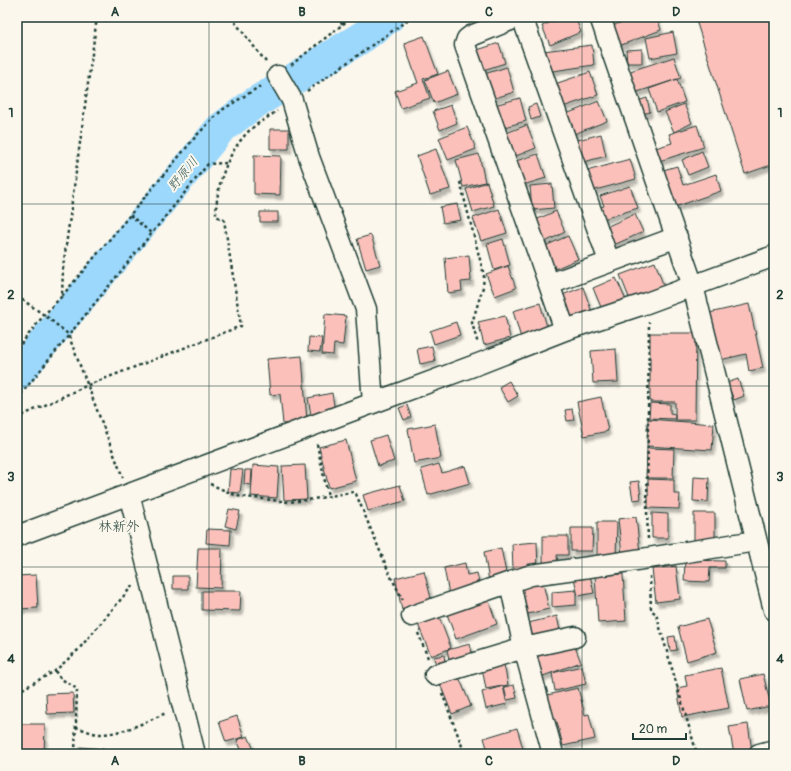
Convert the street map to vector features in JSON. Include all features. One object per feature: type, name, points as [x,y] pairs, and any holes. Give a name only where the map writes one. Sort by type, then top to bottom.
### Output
[{"type":"street","points":[[518,17],[470,36],[465,45],[566,330]]},
{"type":"street","points":[[522,17],[610,261]]},
{"type":"street","points":[[600,17],[693,286],[774,610]]},
{"type":"street","points":[[278,76],[292,100],[309,157],[366,309],[373,403]]},
{"type":"street","points":[[550,284],[677,237]]},
{"type":"street","points":[[17,536],[566,330],[644,304],[774,256]]},
{"type":"street","points":[[129,494],[195,754]]},
{"type":"street","points":[[412,616],[531,576],[756,541]]},
{"type":"street","points":[[510,582],[524,648],[553,754]]},
{"type":"street","points":[[435,675],[524,648],[575,638]]},
{"type":"street","points":[[759,754],[774,750]]},
{"type":"path","points":[[62,296],[63,268],[97,17]]},
{"type":"path","points":[[231,17],[278,76]]},
{"type":"path","points":[[337,17],[342,24]]},
{"type":"path","points":[[17,349],[197,135],[222,110],[278,76],[352,17]]},
{"type":"path","points":[[17,418],[88,386],[241,326],[224,220],[216,216],[216,200],[229,157],[251,129],[328,77],[412,17]]},
{"type":"path","points":[[17,399],[68,334],[208,164],[227,163]]},
{"type":"path","points":[[460,182],[484,275],[483,287],[472,323],[478,341],[481,363]]},
{"type":"path","points":[[130,216],[151,232]]},
{"type":"path","points":[[17,296],[68,334],[129,494]]},
{"type":"path","points":[[644,304],[649,322],[647,512],[652,610],[656,614],[697,754]]},
{"type":"path","points":[[312,426],[328,496]]},
{"type":"path","points":[[194,470],[206,482],[237,496],[290,502],[353,492],[356,494],[390,576],[412,616],[465,754]]},
{"type":"path","points":[[17,692],[55,671],[78,650],[148,568]]},
{"type":"path","points":[[55,671],[60,678],[77,689],[74,754]]},
{"type":"path","points":[[76,726],[100,734],[113,732],[136,726],[182,706]]},
{"type":"building","points":[[563,17],[575,17],[581,32],[550,45],[542,26]]},
{"type":"building","points":[[636,17],[657,17],[661,30],[616,47],[609,27]]},
{"type":"building","points":[[695,17],[774,17],[774,164],[745,174]]},
{"type":"building","points":[[673,32],[677,53],[650,58],[646,38]]},
{"type":"building","points":[[424,36],[438,74],[423,79],[430,98],[401,108],[395,91],[418,83],[404,43]]},
{"type":"building","points":[[499,43],[505,63],[477,72],[471,52]]},
{"type":"building","points":[[592,45],[594,65],[546,72],[543,51]]},
{"type":"building","points":[[642,49],[642,63],[627,63],[626,50]]},
{"type":"building","points":[[674,57],[681,78],[631,94],[624,73]]},
{"type":"building","points":[[507,67],[514,92],[489,100],[481,75]]},
{"type":"building","points":[[448,71],[457,94],[434,103],[425,80]]},
{"type":"building","points":[[590,72],[598,95],[557,109],[549,86]]},
{"type":"building","points":[[677,79],[685,102],[657,112],[649,89]]},
{"type":"building","points":[[520,98],[526,121],[497,129],[491,106]]},
{"type":"building","points":[[647,98],[650,112],[635,116],[631,103]]},
{"type":"building","points":[[599,101],[607,121],[569,136],[561,116]]},
{"type":"building","points":[[536,104],[540,117],[531,120],[528,107]]},
{"type":"building","points":[[684,104],[692,123],[674,132],[665,112]]},
{"type":"building","points":[[451,105],[457,123],[440,130],[433,111]]},
{"type":"building","points":[[527,125],[536,148],[511,158],[501,135]]},
{"type":"building","points":[[697,125],[704,147],[656,162],[652,149],[672,143],[669,134]]},
{"type":"building","points":[[467,127],[476,149],[448,160],[439,138]]},
{"type":"building","points":[[270,129],[289,129],[289,149],[270,149]]},
{"type":"building","points":[[601,134],[606,156],[576,164],[570,142]]},
{"type":"building","points":[[436,149],[450,189],[430,195],[417,156]]},
{"type":"building","points":[[702,151],[708,167],[688,175],[682,160]]},
{"type":"building","points":[[479,154],[485,182],[463,187],[456,160]]},
{"type":"building","points":[[538,154],[546,178],[523,185],[516,161]]},
{"type":"building","points":[[254,155],[281,156],[280,195],[254,194]]},
{"type":"building","points":[[630,159],[636,179],[588,192],[583,172]]},
{"type":"building","points":[[677,166],[683,185],[716,174],[721,191],[672,208],[660,171]]},
{"type":"building","points":[[487,182],[494,206],[473,212],[466,189]]},
{"type":"building","points":[[552,184],[554,208],[532,210],[530,186]]},
{"type":"building","points":[[630,186],[638,208],[600,220],[596,208],[604,206],[600,196]]},
{"type":"building","points":[[457,204],[461,220],[443,223],[440,207]]},
{"type":"building","points":[[499,209],[507,233],[481,241],[473,218]]},
{"type":"building","points":[[556,211],[565,232],[543,243],[533,221]]},
{"type":"building","points":[[260,212],[278,212],[278,222],[260,222]]},
{"type":"building","points":[[635,214],[643,232],[607,248],[599,230]]},
{"type":"building","points":[[371,235],[380,265],[366,269],[357,239]]},
{"type":"building","points":[[568,236],[578,259],[548,272],[538,249]]},
{"type":"building","points":[[503,239],[510,265],[494,270],[487,244]]},
{"type":"building","points":[[469,255],[471,281],[461,282],[462,291],[448,293],[445,258]]},
{"type":"building","points":[[655,262],[664,287],[630,300],[620,275]]},
{"type":"building","points":[[508,266],[516,288],[495,296],[486,274]]},
{"type":"building","points":[[616,278],[627,302],[603,312],[593,288]]},
{"type":"building","points":[[583,287],[593,315],[567,324],[557,297]]},
{"type":"building","points":[[540,303],[548,330],[521,338],[513,311]]},
{"type":"building","points":[[749,304],[763,368],[749,371],[746,354],[720,360],[709,313]]},
{"type":"building","points":[[325,314],[346,316],[343,345],[334,344],[333,355],[322,354]]},
{"type":"building","points":[[505,316],[510,338],[484,345],[478,322]]},
{"type":"building","points":[[456,322],[460,335],[434,344],[430,331]]},
{"type":"building","points":[[650,333],[696,333],[695,420],[675,420],[675,402],[650,402]]},
{"type":"building","points":[[309,337],[322,338],[320,352],[308,351]]},
{"type":"building","points":[[432,346],[435,361],[420,364],[417,349]]},
{"type":"building","points":[[616,349],[618,382],[593,383],[591,351]]},
{"type":"building","points":[[302,356],[307,422],[283,424],[280,394],[270,395],[267,359]]},
{"type":"building","points":[[738,379],[744,396],[734,400],[727,383]]},
{"type":"building","points":[[509,381],[518,396],[508,402],[499,387]]},
{"type":"building","points":[[332,393],[335,411],[311,415],[308,398]]},
{"type":"building","points":[[601,397],[608,431],[584,436],[577,402]]},
{"type":"building","points":[[650,403],[670,404],[670,413],[675,414],[675,419],[649,418]]},
{"type":"building","points":[[407,405],[411,417],[404,420],[399,408]]},
{"type":"building","points":[[572,409],[574,420],[567,421],[565,410]]},
{"type":"building","points":[[648,419],[714,424],[712,450],[647,446]]},
{"type":"building","points":[[435,424],[441,458],[414,463],[408,429]]},
{"type":"building","points":[[386,435],[394,461],[378,466],[370,440]]},
{"type":"building","points":[[346,440],[356,481],[329,488],[319,447]]},
{"type":"building","points":[[647,448],[674,449],[673,478],[646,478]]},
{"type":"building","points":[[439,464],[442,473],[465,466],[470,483],[428,495],[421,469]]},
{"type":"building","points":[[253,465],[279,467],[277,498],[251,496]]},
{"type":"building","points":[[305,465],[307,499],[284,500],[282,466]]},
{"type":"building","points":[[230,469],[243,470],[240,493],[228,492]]},
{"type":"building","points":[[245,470],[252,470],[251,485],[244,484]]},
{"type":"building","points":[[694,477],[709,478],[708,502],[693,501]]},
{"type":"building","points":[[648,479],[674,480],[674,494],[680,494],[679,509],[648,508]]},
{"type":"building","points":[[639,481],[641,499],[633,500],[630,482]]},
{"type":"building","points":[[400,485],[405,501],[368,511],[363,495]]},
{"type":"building","points":[[229,509],[240,511],[236,529],[225,526]]},
{"type":"building","points":[[652,513],[668,514],[668,538],[652,538]]},
{"type":"building","points":[[694,513],[715,513],[715,542],[694,542]]},
{"type":"building","points":[[636,517],[640,553],[622,555],[618,519]]},
{"type":"building","points":[[597,522],[617,522],[616,557],[597,557]]},
{"type":"building","points":[[571,528],[593,528],[592,551],[571,551]]},
{"type":"building","points":[[207,529],[231,530],[230,545],[206,543]]},
{"type":"building","points":[[543,536],[568,536],[568,555],[557,555],[558,568],[543,568]]},
{"type":"building","points":[[537,542],[538,569],[513,570],[512,544]]},
{"type":"building","points":[[198,548],[222,548],[221,588],[196,587]]},
{"type":"building","points":[[501,548],[507,578],[489,581],[484,552]]},
{"type":"building","points":[[685,560],[725,561],[725,568],[710,568],[709,582],[684,581]]},
{"type":"building","points":[[465,563],[467,575],[477,573],[480,587],[449,594],[444,568]]},
{"type":"building","points":[[676,566],[680,599],[656,602],[652,569]]},
{"type":"building","points":[[424,571],[432,602],[402,610],[395,578]]},
{"type":"building","points":[[623,574],[626,621],[598,623],[595,576]]},
{"type":"building","points":[[36,575],[38,608],[17,609],[17,576]]},
{"type":"building","points":[[590,575],[594,593],[578,596],[574,578]]},
{"type":"building","points":[[173,576],[188,576],[188,589],[173,589]]},
{"type":"building","points":[[543,583],[549,609],[523,615],[517,589]]},
{"type":"building","points":[[576,590],[576,605],[552,607],[552,592]]},
{"type":"building","points":[[202,591],[241,591],[240,611],[202,610]]},
{"type":"building","points":[[488,599],[497,624],[456,639],[447,614]]},
{"type":"building","points":[[438,614],[451,648],[431,656],[417,622]]},
{"type":"building","points":[[557,616],[561,636],[525,645],[520,625]]},
{"type":"building","points":[[707,619],[717,652],[687,661],[678,627]]},
{"type":"building","points":[[675,636],[677,650],[670,651],[668,637]]},
{"type":"building","points":[[573,642],[581,662],[535,679],[527,659]]},
{"type":"building","points":[[470,644],[474,661],[451,667],[447,650]]},
{"type":"building","points":[[444,655],[446,669],[437,670],[434,657]]},
{"type":"building","points":[[504,664],[508,685],[486,689],[482,668]]},
{"type":"building","points":[[582,666],[586,684],[555,691],[552,673]]},
{"type":"building","points":[[721,668],[729,708],[682,717],[677,688],[687,686],[685,675]]},
{"type":"building","points":[[763,674],[771,706],[747,711],[740,679]]},
{"type":"building","points":[[459,677],[471,706],[452,714],[440,684]]},
{"type":"building","points":[[514,685],[517,698],[507,700],[504,687]]},
{"type":"building","points":[[503,686],[507,704],[486,709],[482,692]]},
{"type":"building","points":[[578,688],[585,715],[589,714],[595,739],[563,746],[557,722],[549,724],[543,696]]},
{"type":"building","points":[[73,693],[74,713],[47,714],[46,694]]},
{"type":"building","points":[[237,716],[244,737],[226,742],[219,722]]},
{"type":"building","points":[[18,724],[45,724],[44,754],[17,754]]},
{"type":"building","points":[[748,724],[752,751],[734,754],[729,727]]},
{"type":"building","points":[[517,728],[524,752],[518,754],[489,754],[484,738]]},
{"type":"building","points":[[248,736],[255,752],[251,754],[243,754],[237,740]]},
{"type":"building","points":[[80,747],[104,749],[104,754],[80,754]]},
{"type":"waterway","name":"野原川","points":[[17,375],[220,129],[253,104],[364,36],[389,17]]},
{"type":"district","name":"林新外","points":[[119,526]]}]
